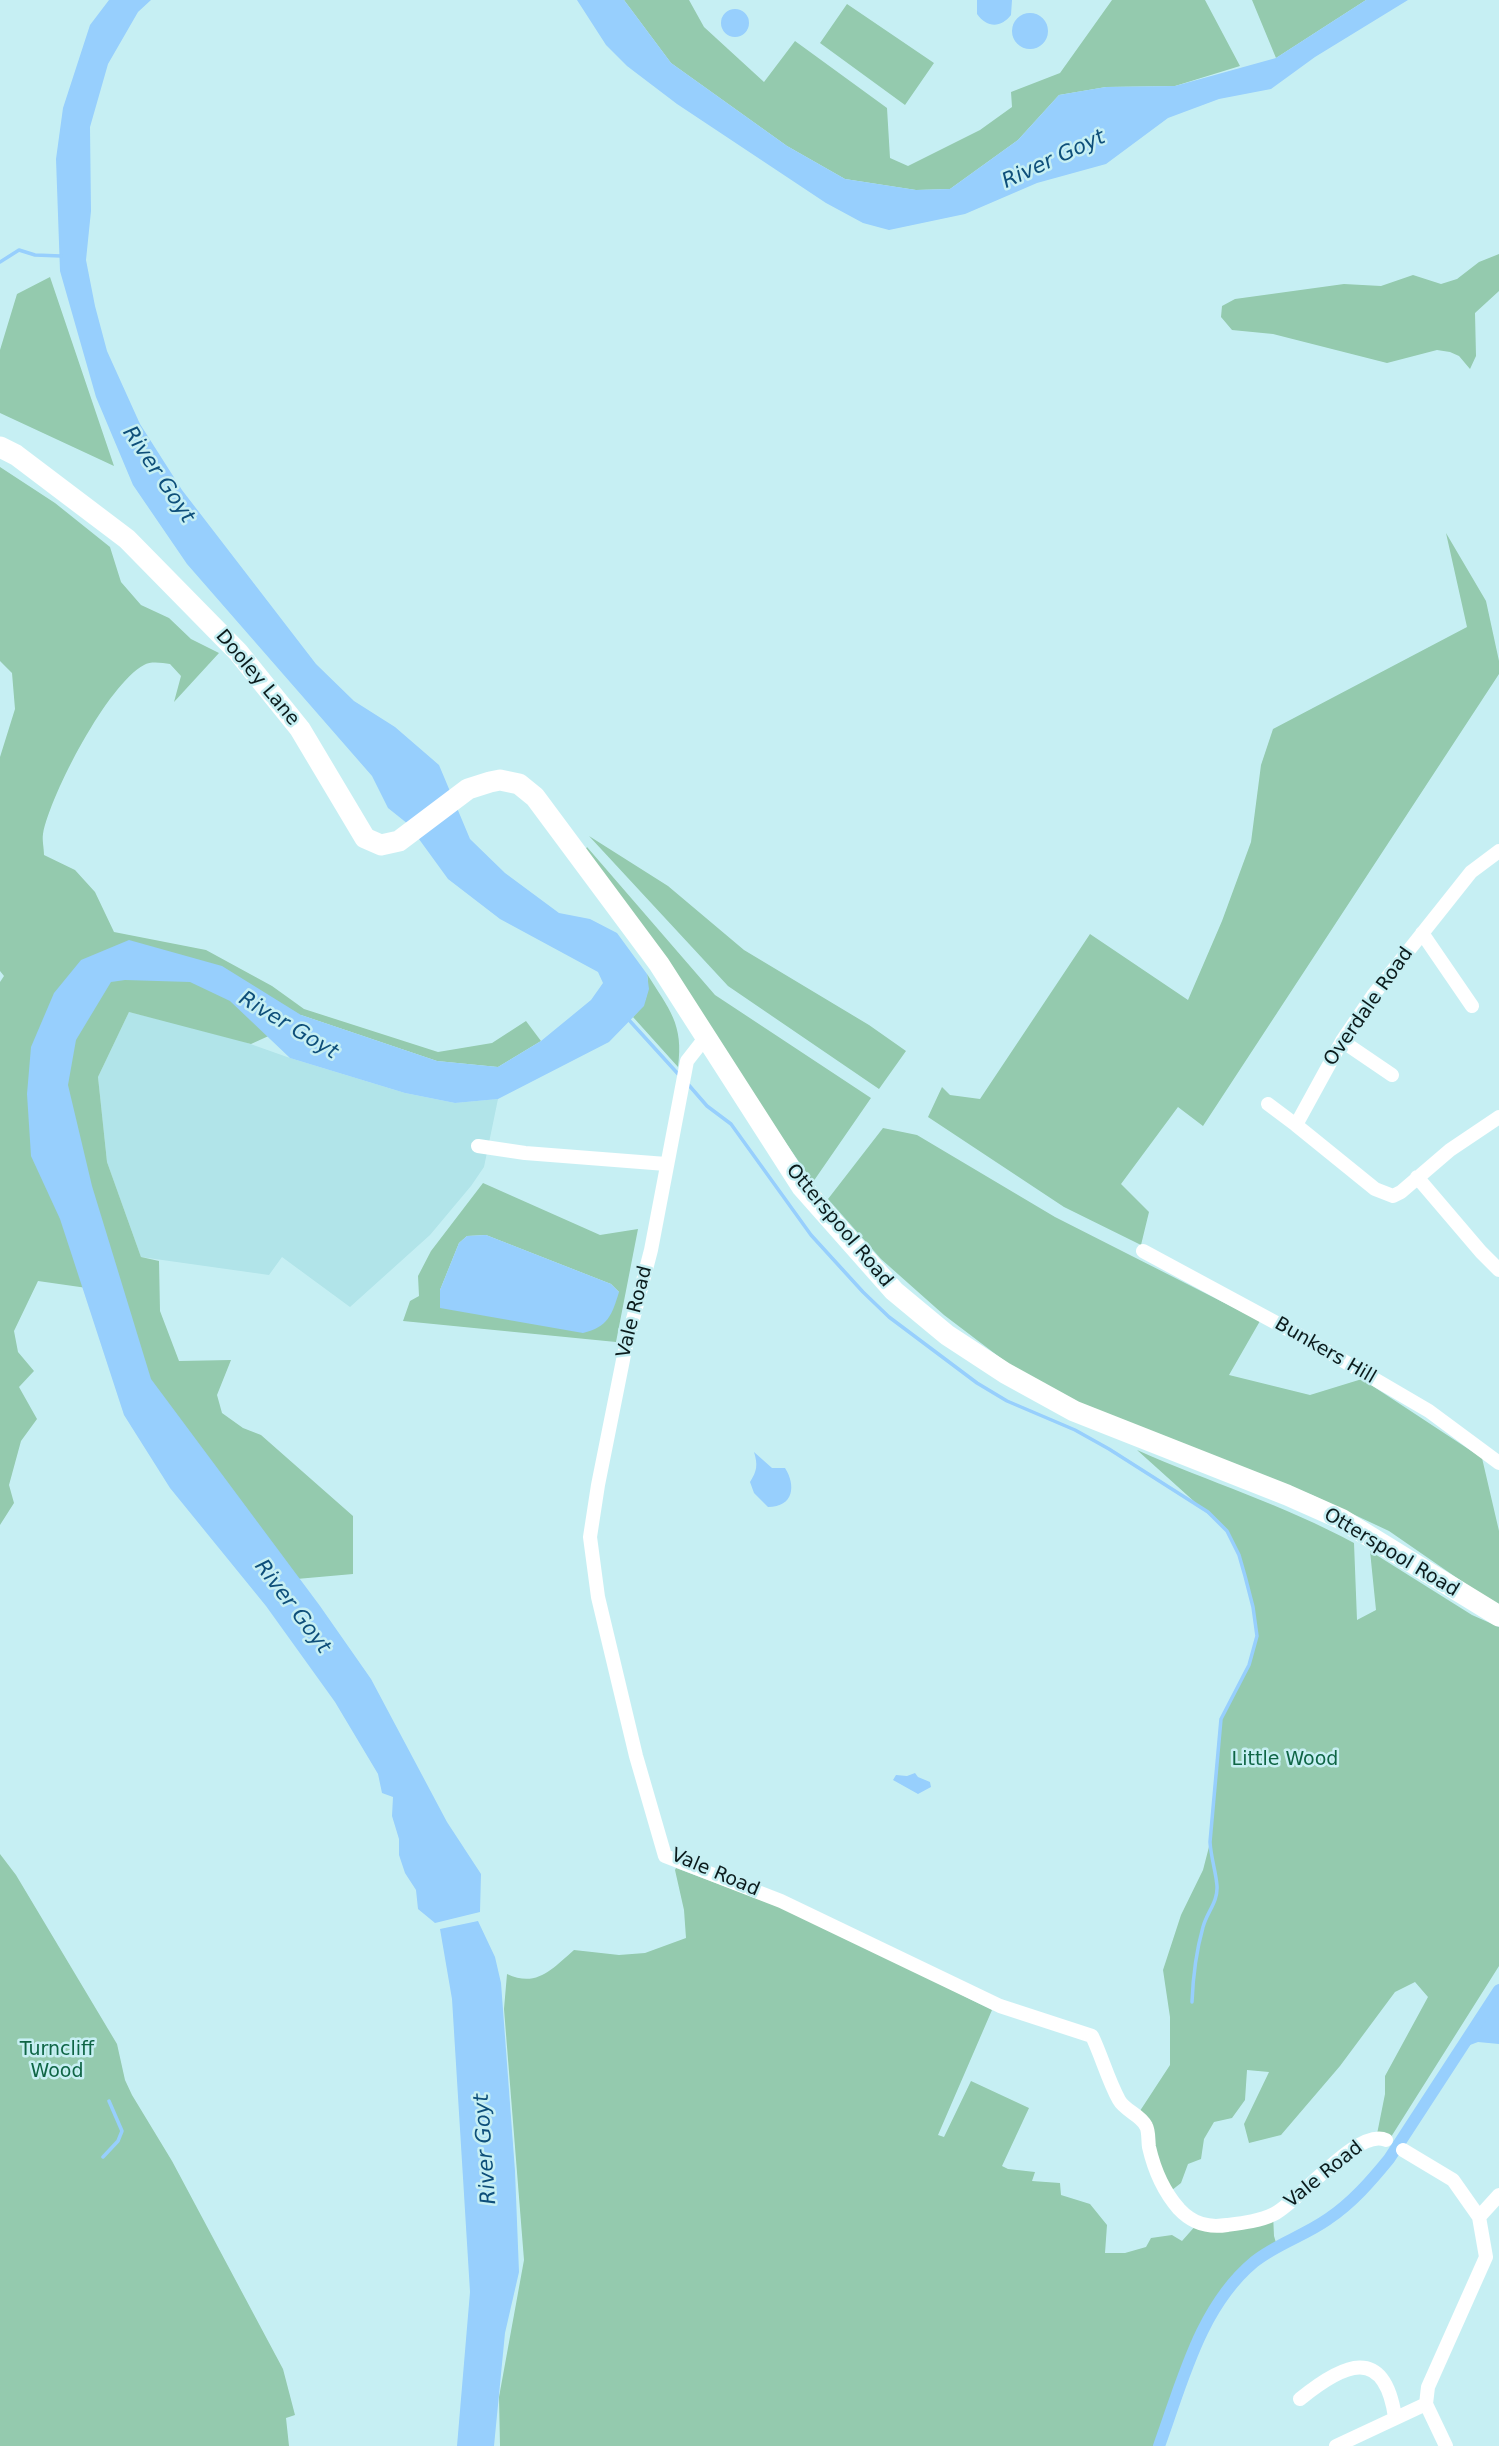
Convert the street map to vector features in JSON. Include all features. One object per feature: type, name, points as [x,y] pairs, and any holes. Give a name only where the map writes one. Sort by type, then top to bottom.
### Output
[{"type":"main road","name":"Dooley Lane","points":[[0,447],[16,455],[127,539],[238,652],[300,729],[365,838],[382,845],[399,841],[468,789],[500,780]]},
{"type":"main road","name":"Otterspool Road","points":[[500,780],[519,784],[544,807],[659,964],[802,1187],[894,1291],[947,1335],[1005,1373],[1074,1411],[1341,1519],[1499,1616]]},
{"type":"street","name":"Overdale Road","points":[[1296,1125],[1342,1041],[1374,993],[1471,872],[1499,851]]},
{"type":"street","points":[[1422,933],[1472,1006]]},
{"type":"street","name":"Vale Road","points":[[705,1038],[687,1061],[651,1251],[625,1350],[590,1537],[598,1597],[636,1756],[665,1856],[781,1901],[1000,2006],[1092,2036],[1120,2103],[1146,2126],[1149,2147],[1167,2193],[1181,2211],[1197,2224],[1217,2227],[1273,2214],[1296,2200],[1355,2147],[1368,2139],[1387,2140]]},
{"type":"street","points":[[1342,1041],[1392,1074]]},
{"type":"street","points":[[1268,1104],[1375,1189],[1392,1196],[1401,1192],[1450,1150],[1499,1117]]},
{"type":"street","points":[[478,1146],[525,1153],[666,1164]]},
{"type":"street","points":[[1417,1177],[1499,1270]]},
{"type":"street","name":"Bunkers Hill","points":[[1143,1251],[1306,1339],[1418,1405],[1499,1463]]},
{"type":"street","points":[[1403,2150],[1453,2180],[1479,2217],[1486,2257],[1428,2387],[1426,2404],[1446,2446]]},
{"type":"street","points":[[1479,2217],[1499,2195]]},
{"type":"street","points":[[1300,2399],[1334,2374],[1351,2367],[1367,2368],[1379,2375],[1391,2393],[1395,2417]]},
{"type":"street","points":[[1335,2446],[1426,2404]]},
{"type":"shaded area","points":[[129,1012],[225,1035],[405,1093],[455,1103],[498,1099],[484,1167],[430,1235],[350,1307],[282,1257],[269,1275],[141,1257],[107,1162],[98,1077]]},
{"type":"green space","points":[[624,0],[689,0],[704,27],[764,82],[795,41],[887,108],[890,158],[908,166],[980,130],[1012,107],[1011,92],[1060,73],[1112,0],[1205,0],[1240,66],[1175,86],[1106,87],[1059,95],[1018,140],[950,189],[916,190],[845,179],[787,146],[671,63]]},
{"type":"green space","points":[[1252,0],[1366,0],[1276,58]]},
{"type":"green space","points":[[847,4],[934,63],[905,105],[820,43]]},
{"type":"green space","points":[[1499,254],[1499,291],[1475,313],[1476,356],[1470,369],[1459,356],[1450,352],[1437,350],[1387,363],[1273,334],[1232,330],[1221,317],[1222,306],[1235,299],[1344,284],[1381,286],[1413,275],[1441,284],[1457,279],[1479,262]]},
{"type":"green space","points":[[50,277],[114,466],[0,413],[0,350],[17,294]]},
{"type":"green space","points":[[0,467],[55,503],[110,547],[121,582],[141,605],[169,618],[191,639],[219,653],[174,702],[181,676],[170,664],[147,664],[130,676],[98,716],[83,741],[48,816],[43,834],[44,855],[75,870],[95,892],[114,932],[206,950],[272,986],[304,1009],[438,1052],[492,1043],[526,1021],[541,1041],[498,1067],[437,1061],[301,1015],[284,1029],[251,1044],[129,1012],[98,1077],[107,1162],[141,1257],[159,1261],[160,1311],[179,1361],[231,1360],[217,1395],[222,1413],[243,1428],[261,1435],[353,1516],[353,1574],[274,1581],[224,1524],[101,1290],[38,1281],[14,1331],[18,1352],[34,1371],[19,1387],[37,1419],[21,1441],[9,1485],[14,1503],[0,1525],[0,982],[4,976],[0,971],[0,757],[15,709],[12,673],[0,661]]},
{"type":"green space","points":[[1446,533],[1486,601],[1499,661],[1499,674],[1203,1126],[1178,1107],[1121,1184],[1149,1212],[1141,1245],[1064,1207],[928,1117],[942,1087],[950,1095],[980,1099],[1090,934],[1188,1000],[1222,921],[1251,842],[1261,765],[1273,729],[1467,627]]},
{"type":"green space","points":[[589,836],[668,886],[744,950],[869,1025],[906,1051],[879,1089],[728,986]]},
{"type":"green space","points":[[587,847],[715,995],[871,1098],[813,1182],[584,852]]},
{"type":"green space","points":[[647,974],[668,1007],[677,1028],[678,1067],[633,1017],[646,998]]},
{"type":"green space","points":[[883,1128],[917,1135],[1055,1217],[1260,1321],[1229,1375],[1310,1395],[1362,1379],[1482,1458],[1499,1531],[1499,1607],[1389,1531],[1312,1495],[1091,1411],[1027,1378],[944,1315],[881,1259],[828,1199]]},
{"type":"green space","points":[[483,1183],[600,1235],[638,1229],[616,1342],[403,1321],[410,1301],[419,1296],[418,1276],[431,1251]],"holes":[[[486,1235],[611,1284],[619,1292],[440,1308],[440,1290],[459,1243],[467,1236]]]},
{"type":"green space","name":"Little Wood","points":[[1137,1450],[1274,1505],[1354,1543],[1357,1620],[1376,1610],[1370,1551],[1472,1615],[1499,1627],[1499,1966],[1391,2137],[1377,2134],[1385,2094],[1385,2076],[1428,1997],[1415,1982],[1395,1992],[1340,2066],[1281,2135],[1249,2143],[1244,2124],[1269,2072],[1247,2070],[1245,2100],[1232,2118],[1214,2122],[1204,2139],[1201,2159],[1188,2164],[1181,2183],[1167,2194],[1136,2117],[1170,2065],[1170,2017],[1163,1970],[1181,1915],[1203,1870],[1210,1843],[1221,1719],[1249,1665],[1257,1636],[1253,1607],[1239,1555],[1227,1531]]},
{"type":"green space","name":"Turncliff Wood","points":[[0,1854],[16,1875],[117,2044],[125,2080],[132,2095],[172,2161],[283,2369],[295,2415],[286,2418],[289,2446],[0,2446]]},
{"type":"green space","points":[[676,1868],[806,1917],[992,2010],[938,2135],[944,2137],[971,2081],[1029,2108],[1002,2166],[1035,2172],[1032,2181],[1060,2183],[1061,2195],[1090,2204],[1107,2225],[1105,2253],[1125,2253],[1146,2247],[1151,2238],[1172,2235],[1182,2241],[1197,2224],[1273,2214],[1277,2246],[1253,2263],[1224,2291],[1186,2371],[1159,2446],[500,2446],[499,2397],[524,2260],[504,2009],[507,1974],[518,1978],[536,1978],[551,1970],[574,1950],[619,1955],[645,1953],[686,1938]]},
{"type":"water","name":"River Goyt","points":[[109,0],[151,0],[138,12],[108,64],[90,127],[91,211],[86,260],[107,351],[140,424],[182,490],[316,664],[354,701],[395,727],[439,765],[470,839],[505,873],[559,913],[590,919],[617,933],[647,974],[649,989],[644,1006],[609,1042],[498,1099],[455,1103],[405,1093],[290,1058],[230,1001],[190,982],[111,982],[76,1040],[68,1085],[92,1186],[151,1379],[371,1679],[447,1822],[481,1874],[480,1912],[435,1923],[418,1909],[416,1890],[405,1873],[399,1855],[399,1839],[392,1816],[393,1797],[382,1793],[378,1774],[335,1702],[266,1606],[170,1488],[124,1415],[60,1219],[31,1156],[27,1094],[31,1047],[54,993],[81,960],[129,940],[222,966],[301,1015],[437,1061],[498,1067],[541,1041],[591,1000],[603,983],[598,972],[500,919],[448,879],[408,824],[388,808],[372,776],[187,564],[133,485],[96,397],[60,271],[56,159],[63,108],[90,25]]},
{"type":"water","name":"River Goyt","points":[[577,0],[624,0],[671,63],[787,146],[845,179],[916,190],[950,189],[1018,140],[1059,95],[1106,87],[1175,86],[1276,58],[1366,0],[1408,0],[1315,57],[1271,89],[1219,99],[1168,118],[1106,164],[1037,183],[965,214],[889,230],[863,223],[826,203],[677,104],[627,66],[606,45]]},
{"type":"water","points":[[977,0],[1012,0],[1011,15],[998,24],[985,22],[977,14]]},
{"type":"water","points":[[735,9],[745,13],[749,23],[745,33],[735,37],[725,33],[721,23],[725,13]]},
{"type":"water","points":[[1030,13],[1043,18],[1048,31],[1043,44],[1030,49],[1017,44],[1012,31],[1017,18]]},
{"type":"water","points":[[486,1235],[611,1284],[619,1292],[608,1319],[583,1333],[440,1308],[440,1290],[459,1243],[467,1236]]},
{"type":"water","points":[[754,1452],[772,1468],[785,1468],[791,1481],[788,1499],[777,1506],[768,1507],[754,1493],[750,1482],[756,1468]]},
{"type":"water","points":[[915,1773],[930,1782],[931,1787],[918,1794],[893,1780],[896,1775],[907,1776]]},
{"type":"water","name":"River Goyt","points":[[478,1921],[495,1957],[501,1983],[515,2171],[519,2272],[505,2333],[494,2446],[457,2446],[470,2292],[452,1999],[440,1929]]},
{"type":"water","points":[[1499,1990],[1499,2044],[1478,2042],[1462,2048]]},
{"type":"waterway","points":[[0,262],[19,250],[35,255],[61,256]]},
{"type":"waterway","points":[[629,1020],[679,1075]]},
{"type":"waterway","points":[[687,1083],[707,1106],[731,1124],[811,1235],[889,1317],[977,1383],[1007,1401],[1075,1430],[1109,1449],[1208,1512],[1227,1531],[1239,1555],[1253,1607],[1257,1636],[1249,1665],[1221,1719],[1210,1842],[1217,1892],[1201,1936],[1195,1964],[1192,2002]]},
{"type":"waterway","points":[[1159,2446],[1195,2347],[1206,2323],[1235,2280],[1271,2250],[1328,2219],[1368,2183],[1389,2159],[1499,1990]]},
{"type":"waterway","points":[[103,2157],[118,2141],[122,2131],[109,2101]]}]
